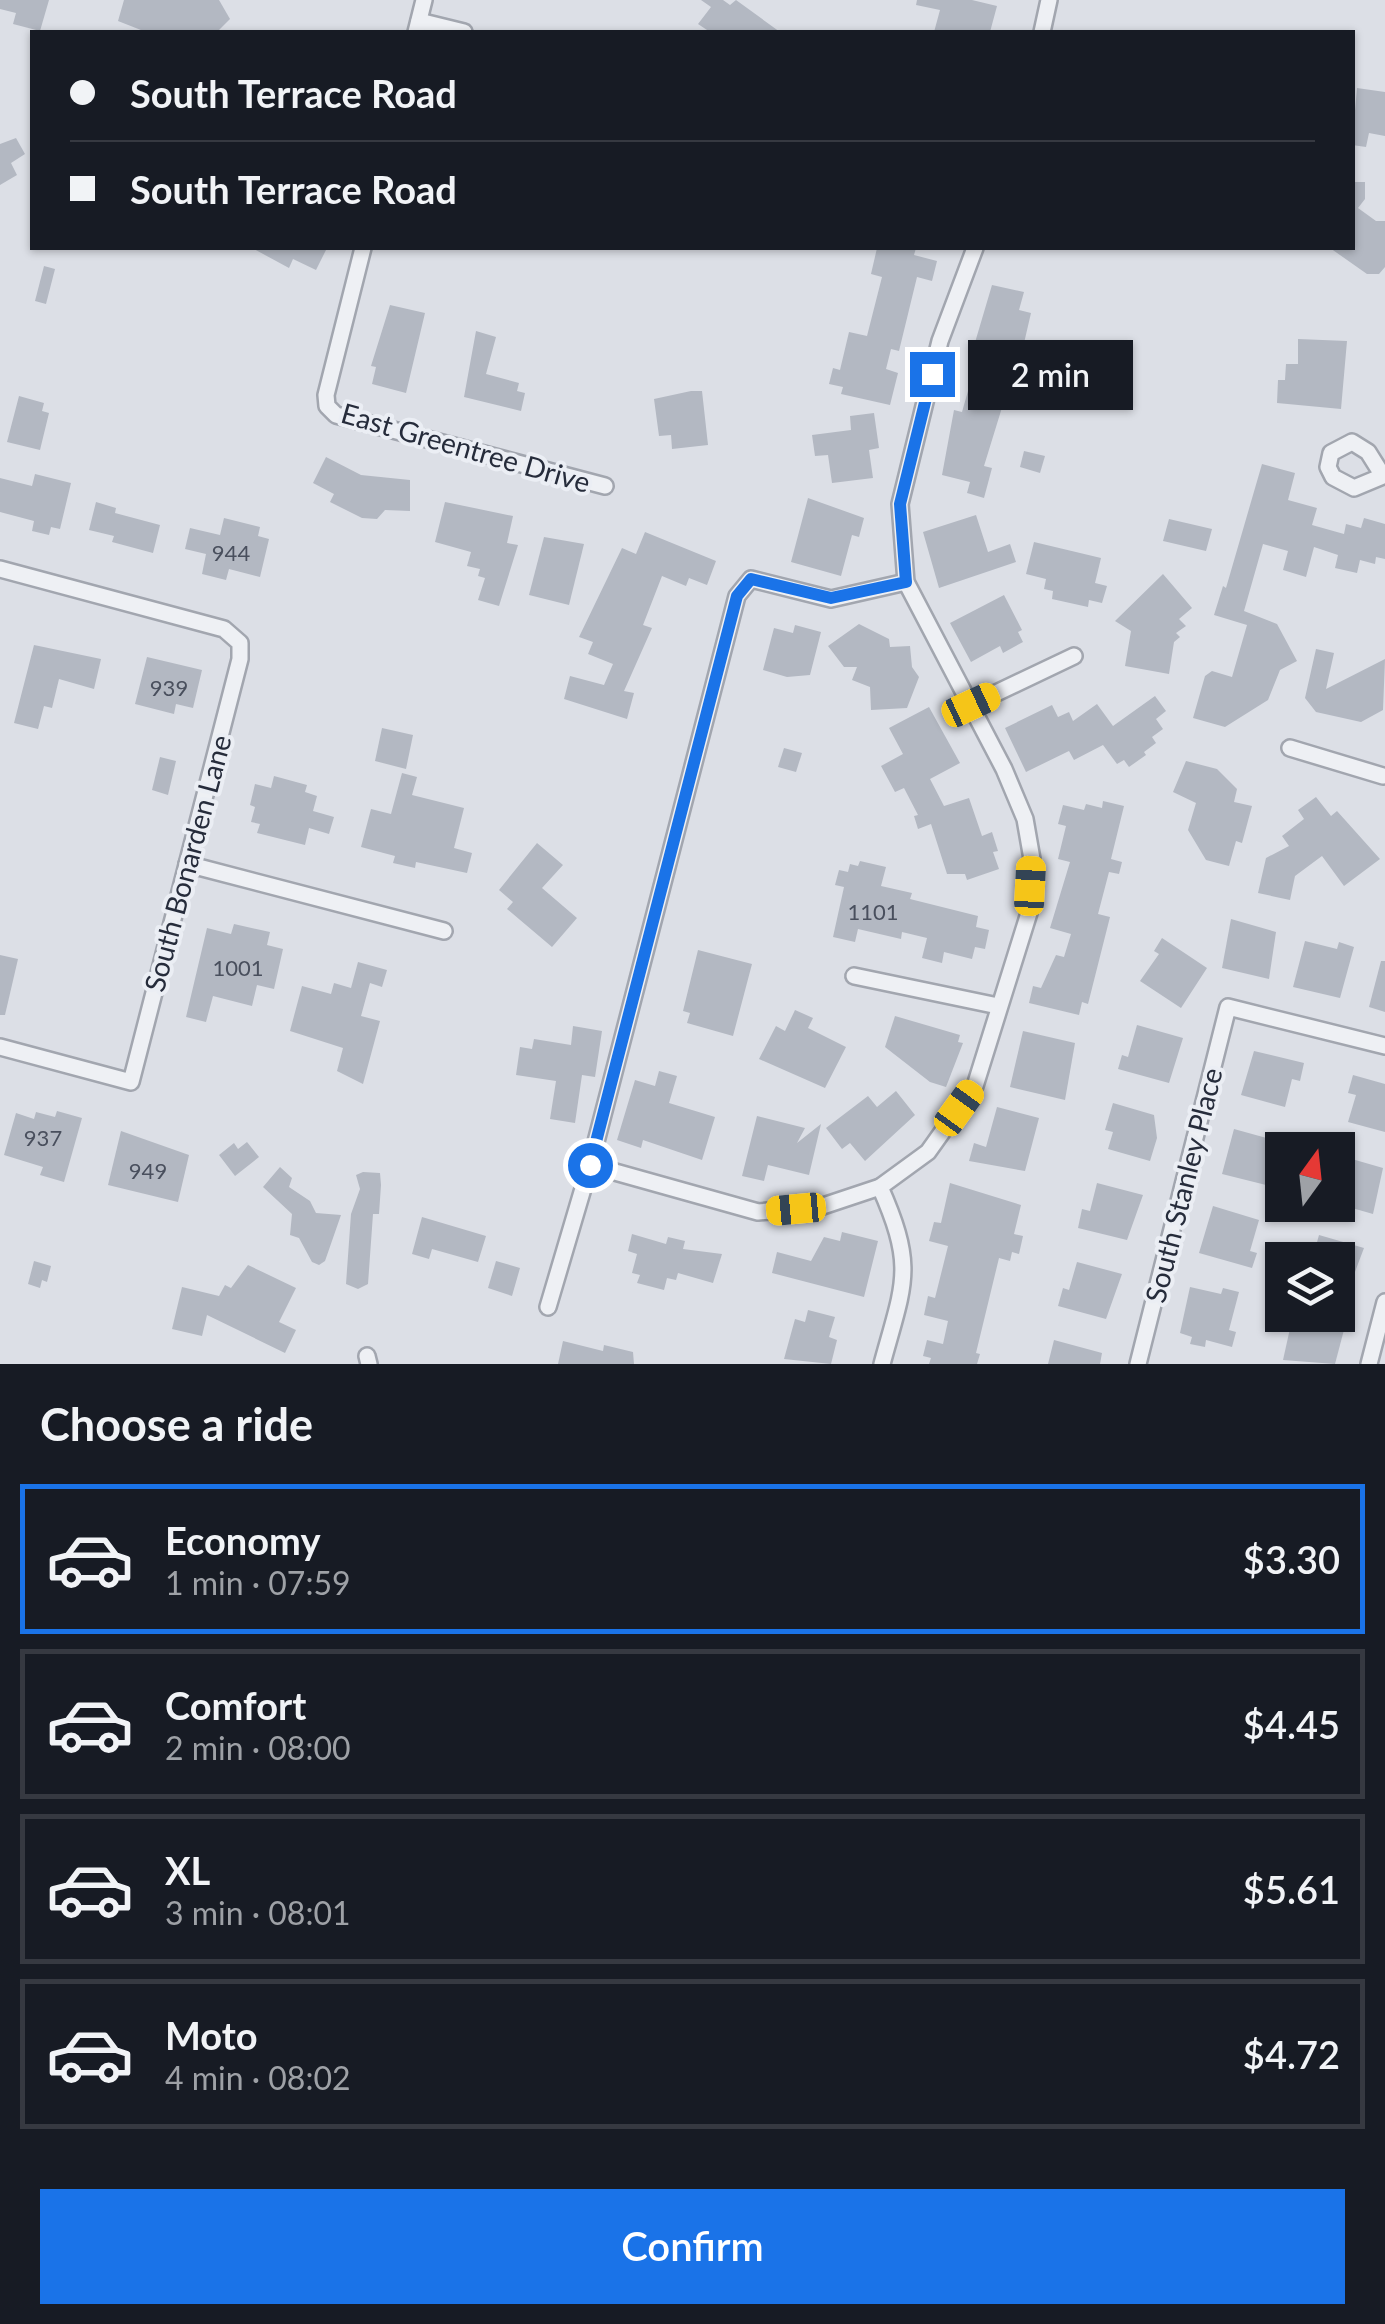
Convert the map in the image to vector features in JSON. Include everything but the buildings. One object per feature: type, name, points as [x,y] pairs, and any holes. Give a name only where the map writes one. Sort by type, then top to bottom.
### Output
[{"type":"street","points":[[424,0],[418,27],[446,30]]},
{"type":"street","points":[[1042,30],[1049,0]]},
{"type":"street","name":"East Greentree Drive","points":[[363,250],[327,406],[336,415],[605,486]]},
{"type":"street","points":[[590,1165],[758,1212],[823,1206],[880,1187],[928,1152],[975,1086],[1028,913],[1032,859],[1025,818],[906,582],[900,504],[940,341],[974,250]]},
{"type":"street","name":"South Bonarden Lane","points":[[0,570],[224,629],[240,643],[240,660],[131,1082],[0,1047]]},
{"type":"street","points":[[548,1307],[590,1165],[737,596],[751,579],[831,598],[906,582]]},
{"type":"street","points":[[971,705],[1074,656]]},
{"type":"street","points":[[1290,748],[1384,774],[1385,794]]},
{"type":"street","points":[[187,864],[444,930]]},
{"type":"street","points":[[854,976],[998,1006]]},
{"type":"street","name":"South Stanley Place","points":[[1138,1364],[1228,1007],[1385,1046]]},
{"type":"street","points":[[880,1187],[899,1230],[906,1276],[882,1364]]},
{"type":"street","points":[[1369,1364],[1385,1302]]},
{"type":"route","points":[[590,1165],[737,596],[751,579],[831,598],[906,582],[900,504],[932,374]]}]
